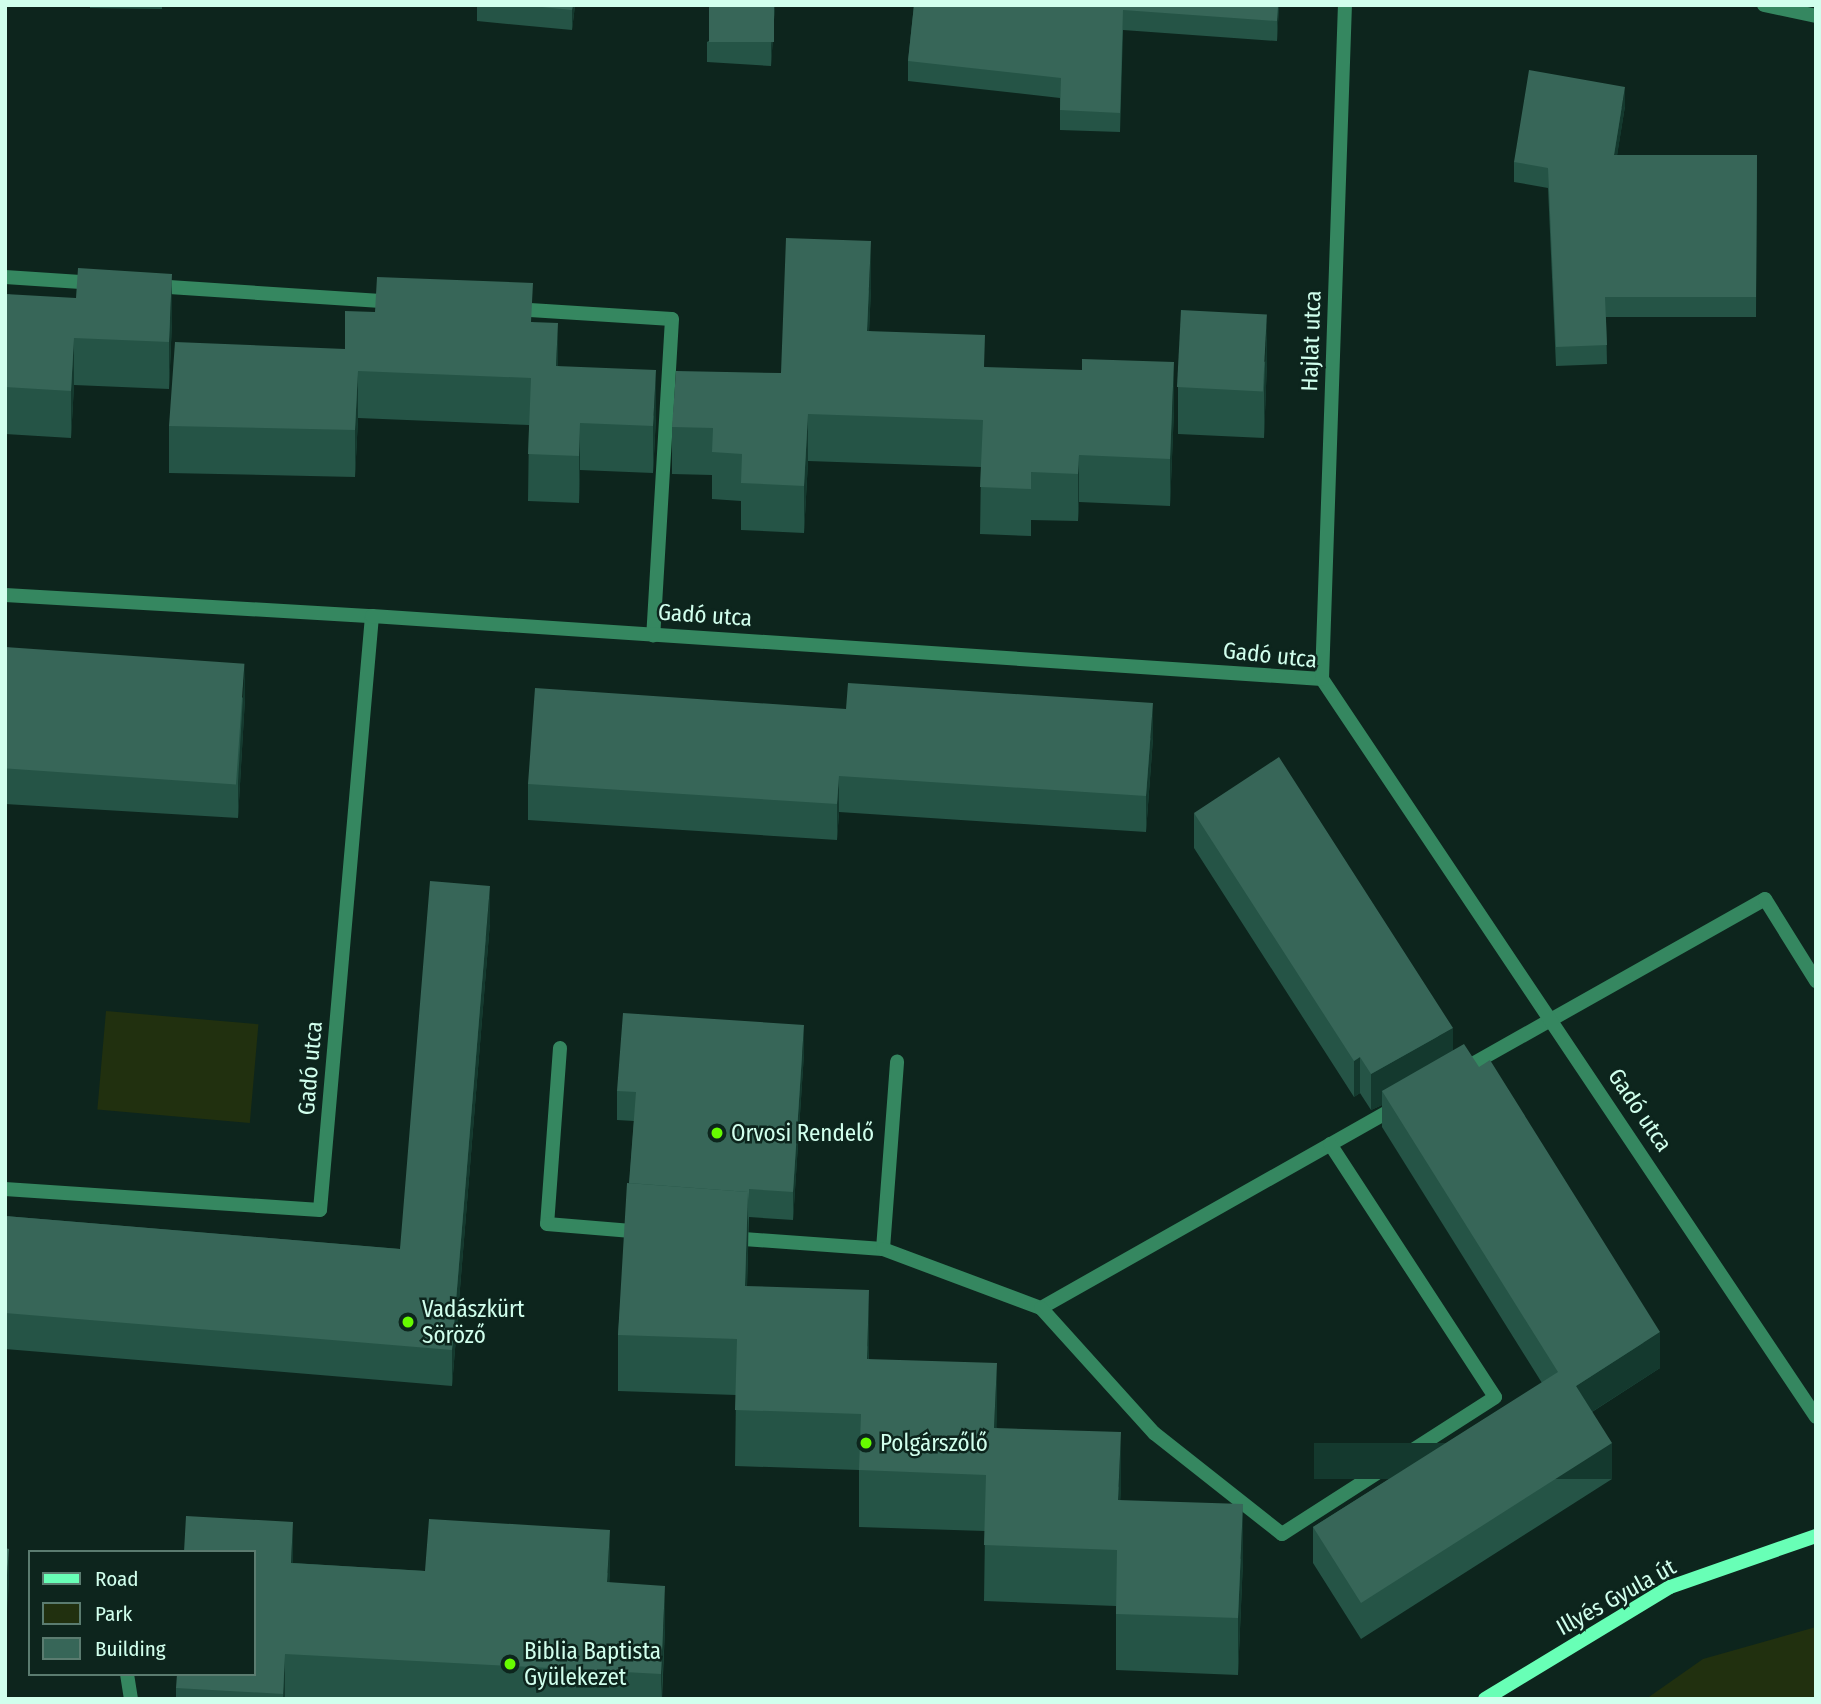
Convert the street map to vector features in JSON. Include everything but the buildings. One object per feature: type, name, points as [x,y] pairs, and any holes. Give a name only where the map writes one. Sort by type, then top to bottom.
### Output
[{"type":"street","name":"Hajlat utca","points":[[1322,679],[1345,5]]},
{"type":"street","points":[[1764,5],[1816,16]]},
{"type":"street","points":[[5,277],[408,303]]},
{"type":"street","points":[[492,308],[672,319],[653,635]]},
{"type":"street","name":"Gadó utca","points":[[5,595],[372,616],[1322,679],[1816,1417]]},
{"type":"street","name":"Gadó utca","points":[[5,1189],[320,1210],[372,616]]},
{"type":"street","points":[[1449,1076],[1765,898],[1816,981]]},
{"type":"street","points":[[560,1048],[547,1224],[665,1233]]},
{"type":"street","points":[[883,1249],[897,1062]]},
{"type":"street","points":[[1041,1308],[1413,1097]]},
{"type":"street","points":[[716,1237],[883,1249],[1041,1308],[1154,1433],[1282,1534],[1495,1397],[1330,1144]]},
{"type":"street","name":"Illyés Gyula út","points":[[1485,1699],[1670,1587],[1816,1536]]},
{"type":"street","points":[[127,1676],[131,1699]]},
{"type":"green space","points":[[106,1011],[258,1024],[250,1123],[97,1110]]},
{"type":"green space","points":[[1816,1627],[1816,1699],[1646,1699],[1703,1659]]},
{"type":"place","name":"Orvosi Rendelő","points":[[717,1133]]},
{"type":"place","name":"Vadászkürt Söröző","points":[[408,1322]]},
{"type":"place","name":"Polgárszőlő","points":[[866,1443]]},
{"type":"place","name":"Biblia Baptista Gyülekezet","points":[[510,1664]]}]
